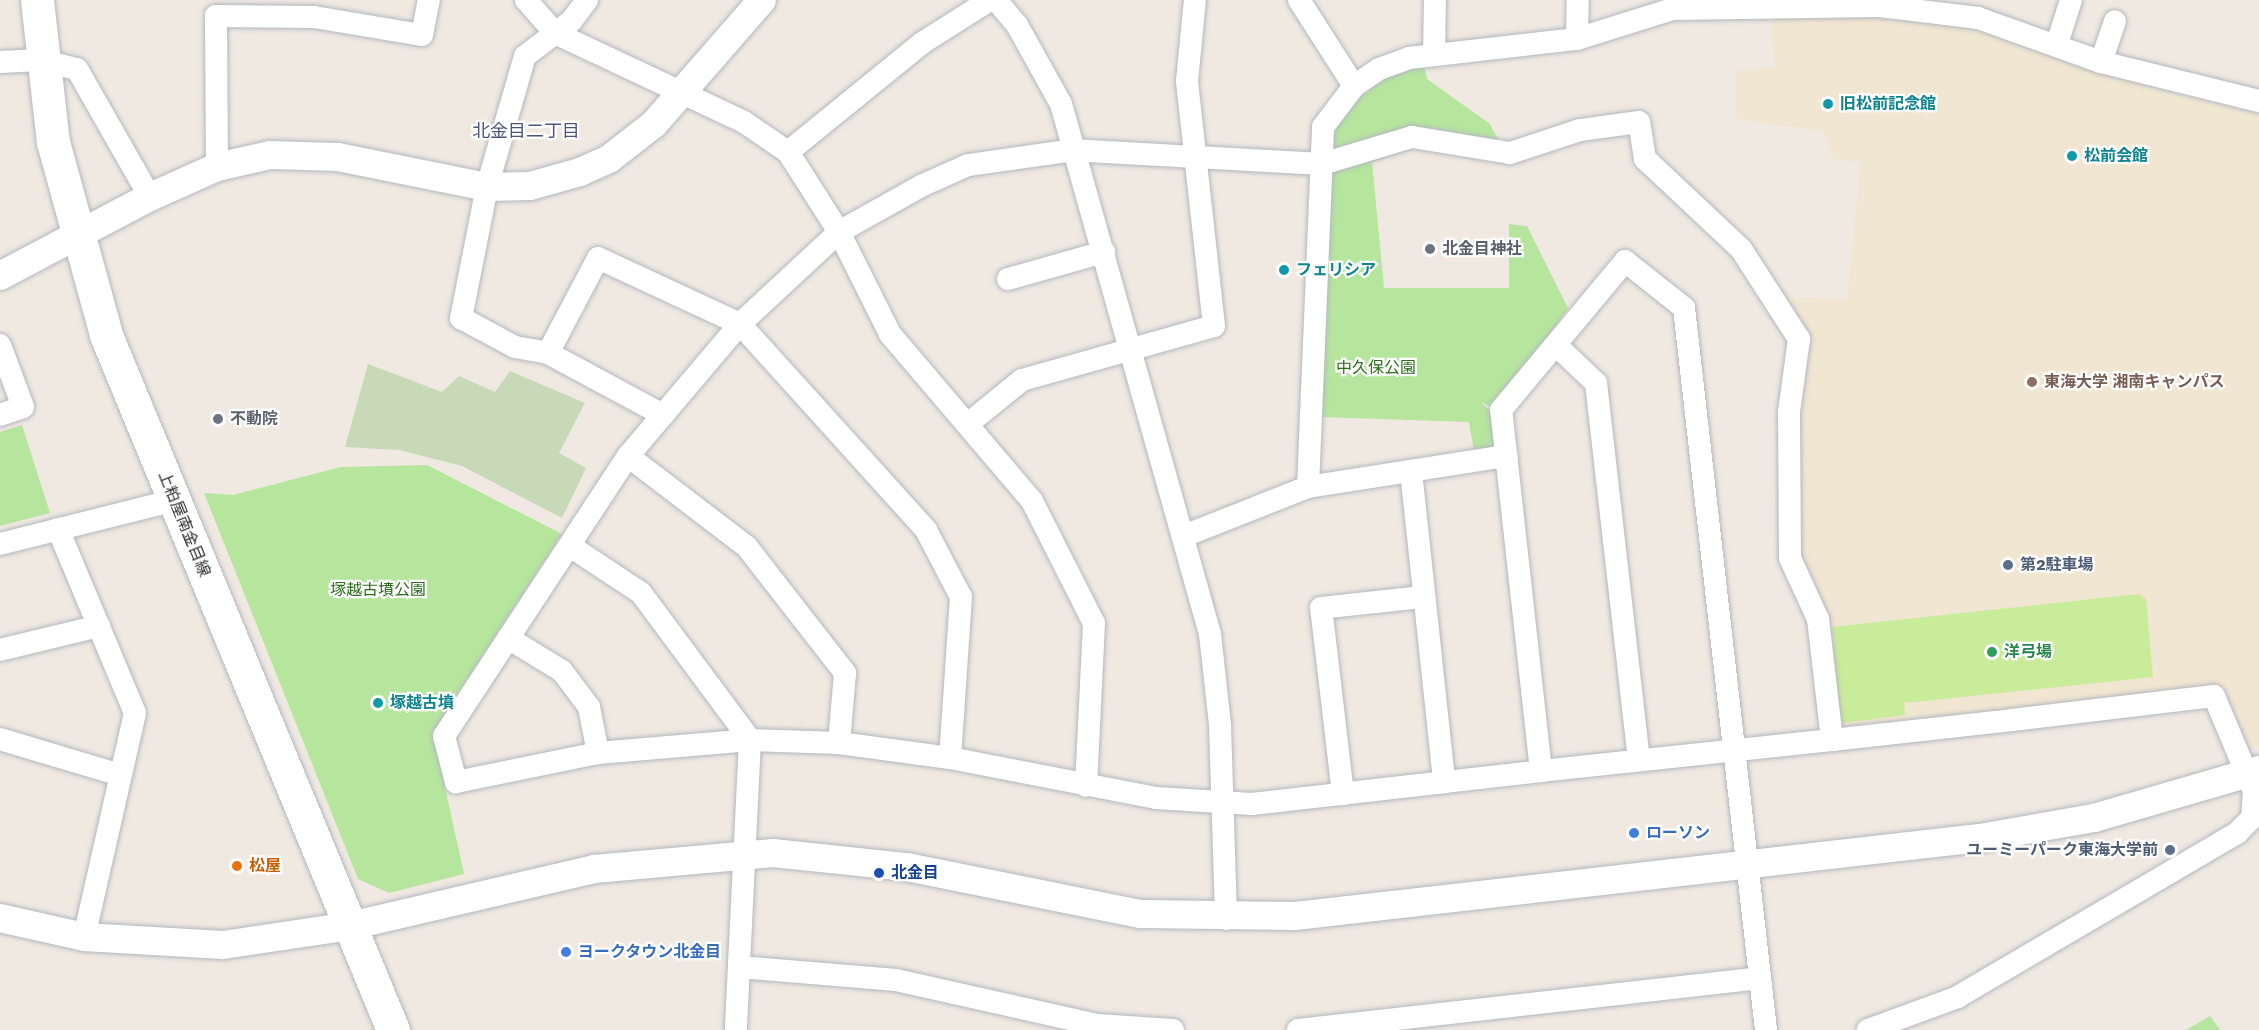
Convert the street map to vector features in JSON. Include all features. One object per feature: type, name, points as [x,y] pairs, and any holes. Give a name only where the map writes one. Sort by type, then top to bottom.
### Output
[{"type":"main road","name":"上粕屋南金目線","points":[[37,0],[40,60],[76,237],[106,335],[393,1030]]},
{"type":"street","points":[[217,168],[216,16],[314,17],[422,35],[429,0]]},
{"type":"street","points":[[526,0],[555,33],[744,122],[788,152],[839,232],[890,334],[969,423],[1032,501],[1094,623],[1086,786]]},
{"type":"street","points":[[586,0],[555,33],[525,56],[487,187],[461,318],[515,347],[548,353],[663,415]]},
{"type":"street","points":[[0,276],[150,197],[217,168],[305,153],[487,187],[530,186],[609,159],[654,124],[762,0]]},
{"type":"street","points":[[788,152],[922,43],[990,0]]},
{"type":"street","points":[[996,0],[1017,26],[1061,104],[1210,634],[1223,802],[1226,919]]},
{"type":"street","points":[[969,423],[1022,380],[1214,326],[1186,81],[1195,0]]},
{"type":"street","points":[[1299,0],[1354,86]]},
{"type":"street","points":[[1434,55],[1436,0]]},
{"type":"street","points":[[1577,39],[1578,0]]},
{"type":"street","points":[[2057,44],[2070,0]]},
{"type":"street","points":[[1308,487],[1323,127],[1354,86],[1378,69],[1434,55],[1577,39],[1635,18],[1717,7],[1879,6],[1978,9],[2101,62],[2259,101]]},
{"type":"street","points":[[2101,62],[2115,21]]},
{"type":"street","points":[[0,62],[40,60],[68,63],[82,75],[150,197]]},
{"type":"street","points":[[1832,741],[1818,619],[1790,558],[1789,412],[1799,339],[1741,249],[1645,159],[1639,122],[1581,130],[1510,153],[1412,137],[1322,164],[1196,159],[1074,150],[968,165],[839,232],[740,324],[628,456],[444,736],[456,782],[598,753],[750,740],[839,743],[950,758],[1086,786],[1252,804],[1639,760],[1832,741],[2214,696],[2254,772],[2256,806],[2237,833],[1958,997],[1868,1030]]},
{"type":"street","points":[[1008,279],[1104,252]]},
{"type":"street","points":[[548,353],[598,258],[740,324],[926,530],[961,597],[950,758]]},
{"type":"street","points":[[1541,771],[1501,410],[1624,261],[1684,308],[1766,1030]]},
{"type":"street","points":[[0,345],[23,407],[0,415]]},
{"type":"street","points":[[1556,345],[1596,383],[1639,760]]},
{"type":"street","points":[[628,456],[747,547],[845,673],[839,743]]},
{"type":"street","points":[[1184,536],[1308,487],[1506,456]]},
{"type":"street","points":[[1411,471],[1422,597],[1444,782]]},
{"type":"street","points":[[0,544],[175,500]]},
{"type":"street","points":[[58,529],[135,713],[84,937]]},
{"type":"street","points":[[570,546],[641,593],[750,740],[736,1030]]},
{"type":"street","points":[[1342,794],[1322,608],[1422,597]]},
{"type":"street","points":[[0,650],[99,626]]},
{"type":"street","points":[[508,638],[562,671],[589,707],[598,753]]},
{"type":"street","points":[[0,739],[120,775]]},
{"type":"street","points":[[0,918],[84,937],[223,945],[350,926],[594,869],[746,853],[907,867],[1096,907],[1226,919],[1295,916],[1748,865],[2059,824],[2254,772]]},
{"type":"street","points":[[739,967],[896,980],[1097,1024],[1173,1030]]},
{"type":"street","points":[[1298,1030],[1760,978]]},
{"type":"shaded area","name":"東海大学 湘南キャンパス","points":[[1770,12],[1876,12],[1982,26],[2147,88],[2259,114],[2259,745],[2247,748],[2218,687],[1837,730],[1799,555],[1799,413],[1809,335],[1781,297],[1847,299],[1861,162],[1832,158],[1823,131],[1737,119],[1737,71],[1775,67]]},
{"type":"green space","name":"中久保公園","points":[[1424,65],[1427,79],[1490,124],[1509,160],[1415,148],[1372,162],[1384,288],[1509,288],[1509,224],[1527,226],[1568,308],[1500,412],[1481,402],[1492,413],[1496,441],[1489,450],[1474,451],[1469,422],[1321,417],[1332,134],[1359,98],[1391,75]]},
{"type":"green space","points":[[368,364],[442,392],[459,376],[495,392],[510,371],[585,403],[559,453],[586,468],[562,518],[462,466],[399,450],[345,447]]},
{"type":"green space","points":[[22,425],[50,513],[0,526],[0,432]]},
{"type":"green space","name":"塚越古墳公園","points":[[427,465],[562,534],[433,732],[464,874],[389,893],[358,879],[204,493],[233,495],[341,467]]},
{"type":"green space","name":"洋弓場","points":[[2139,594],[2146,599],[2153,677],[1904,703],[1905,715],[1840,723],[1832,627]]},
{"type":"green space","points":[[2210,1016],[2220,1030],[2186,1030]]},
{"type":"place","name":"旧松前記念館","points":[[1828,104]]},
{"type":"place","name":"松前会館","points":[[2072,156]]},
{"type":"place","name":"北金目神社","points":[[1430,249]]},
{"type":"place","name":"フェリシア","points":[[1284,270]]},
{"type":"place","name":"東海大学 湘南キャンパス","points":[[2032,382]]},
{"type":"place","name":"不動院","points":[[218,419]]},
{"type":"place","name":"第2駐車場","points":[[2008,565]]},
{"type":"place","name":"洋弓場","points":[[1992,652]]},
{"type":"place","name":"塚越古墳","points":[[378,703]]},
{"type":"place","name":"ローソン","points":[[1634,833]]},
{"type":"place","name":"ユーミーパーク東海大学前","points":[[2170,850]]},
{"type":"place","name":"松屋","points":[[237,866]]},
{"type":"place","name":"北金目","points":[[879,873]]},
{"type":"place","name":"ヨークタウン北金目","points":[[566,952]]},
{"type":"district","name":"北金目二丁目","points":[[526,131]]}]
